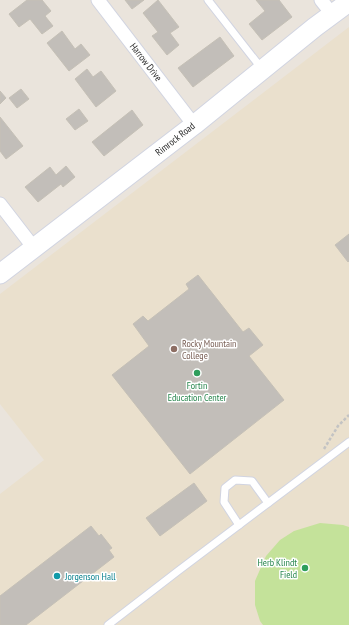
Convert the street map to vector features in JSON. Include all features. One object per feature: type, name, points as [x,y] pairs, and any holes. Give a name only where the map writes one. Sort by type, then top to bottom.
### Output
[{"type":"main road","name":"Rimrock Road","points":[[0,274],[194,125],[262,70],[326,7],[349,2]]},
{"type":"street","name":"Harrow Drive","points":[[98,0],[194,125]]},
{"type":"street","points":[[0,204],[34,248]]},
{"type":"lane","points":[[208,0],[262,70]]},
{"type":"lane","points":[[108,625],[349,442]]},
{"type":"lane","points":[[239,525],[224,502],[225,488],[235,480],[252,481],[268,502]]},
{"type":"path","points":[[323,449],[338,426],[349,415]]},
{"type":"shaded area","name":"Rocky Mountain College","points":[[349,27],[349,625],[0,625],[0,494],[44,460],[0,404],[0,294]]},
{"type":"green space","name":"Herb Klindt Field","points":[[320,523],[349,527],[349,625],[263,625],[260,621],[255,605],[255,581],[266,556],[280,540],[294,531]]},
{"type":"building","points":[[27,0],[42,0],[51,11],[45,16],[53,26],[42,34],[30,19],[19,27],[9,14]]},
{"type":"building","points":[[125,0],[144,0],[132,9]]},
{"type":"building","points":[[158,0],[179,27],[170,33],[179,45],[167,55],[152,36],[158,32],[143,13]]},
{"type":"building","points":[[256,0],[279,0],[292,17],[262,40],[249,24],[265,11]]},
{"type":"building","points":[[62,31],[75,49],[81,44],[90,55],[69,71],[47,43]]},
{"type":"building","points":[[220,37],[234,56],[193,87],[178,68]]},
{"type":"building","points":[[87,69],[93,77],[101,71],[116,91],[96,107],[75,79]]},
{"type":"building","points":[[21,89],[29,99],[17,108],[9,98]]},
{"type":"building","points":[[0,91],[6,98],[0,104]]},
{"type":"building","points":[[79,109],[88,121],[75,130],[66,119]]},
{"type":"building","points":[[132,110],[143,125],[104,156],[92,142]]},
{"type":"building","points":[[0,117],[23,146],[6,159],[0,151]]},
{"type":"building","points":[[66,166],[75,177],[63,187],[61,184],[38,202],[25,187],[50,167],[56,175]]},
{"type":"building","points":[[349,234],[349,261],[348,262],[335,245]]},
{"type":"building","points":[[198,275],[243,332],[249,328],[263,345],[249,356],[284,400],[190,474],[112,375],[149,346],[133,324],[143,316],[148,321],[189,289],[186,284]]},
{"type":"building","points":[[194,483],[207,501],[160,536],[146,518]]},
{"type":"building","name":"Jorgenson Hall","points":[[91,526],[99,536],[101,534],[112,548],[109,550],[114,557],[26,625],[0,625],[0,596]]},
{"type":"place","name":"Rocky Mountain College","points":[[174,349]]},
{"type":"place","name":"Fortin Education Center","points":[[197,373]]},
{"type":"place","name":"Herb Klindt Field","points":[[305,568]]},
{"type":"place","name":"Jorgenson Hall","points":[[57,576]]}]
